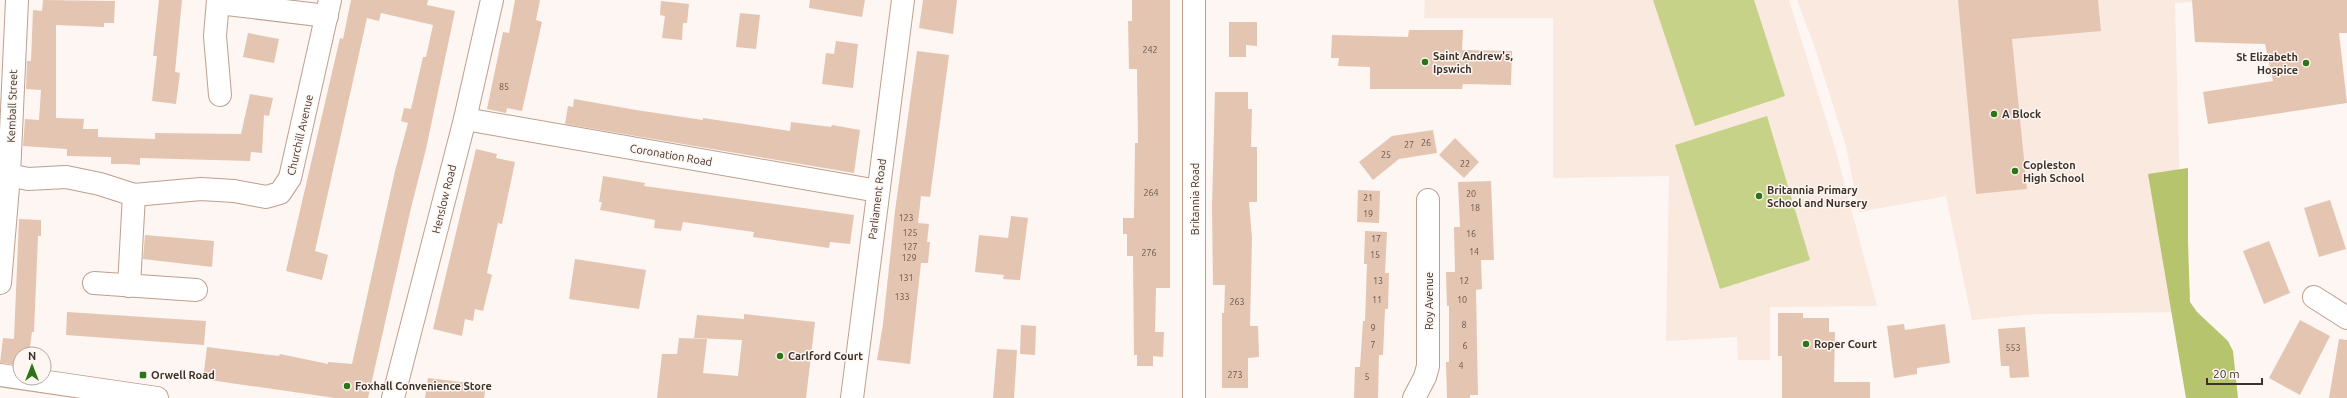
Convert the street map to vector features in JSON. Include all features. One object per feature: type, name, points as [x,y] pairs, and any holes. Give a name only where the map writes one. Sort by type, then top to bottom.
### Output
[{"type":"street","name":"Kemball Street","points":[[0,283],[9,175],[17,0]]},
{"type":"street","name":"Henslow Road","points":[[394,398],[464,119],[492,0]]},
{"type":"street","name":"Parliament Road","points":[[852,398],[903,0]]},
{"type":"street","name":"Britannia Road","points":[[1194,0],[1194,398]]},
{"type":"street","points":[[220,95],[215,36],[218,2],[329,8]]},
{"type":"street","name":"Churchill Avenue","points":[[9,175],[28,179],[66,177],[100,184],[134,194],[201,189],[234,191],[266,197],[280,193],[290,178],[329,8]]},
{"type":"street","name":"Coronation Road","points":[[464,119],[878,191]]},
{"type":"street","points":[[129,286],[134,194]]},
{"type":"street","name":"Roy Avenue","points":[[1414,398],[1425,377],[1428,366],[1428,200]]},
{"type":"street","points":[[94,283],[196,290]]},
{"type":"street","points":[[2314,297],[2347,318]]},
{"type":"street","points":[[0,375],[152,398]]},
{"type":"shaded area","name":"Britannia Primary School and Nursery","points":[[1425,0],[1789,0],[1835,148],[1877,306],[1770,307],[1770,360],[1738,360],[1737,337],[1666,341],[1669,176],[1553,178],[1553,18],[1424,18]]},
{"type":"shaded area","name":"Copleston High School","points":[[1797,0],[2213,0],[2175,3],[2183,312],[2035,314],[1972,320],[1946,196],[1859,212],[1846,146],[1814,45]]},
{"type":"green space","points":[[1653,0],[1754,0],[1785,96],[1695,126]]},
{"type":"green space","points":[[1767,116],[1810,260],[1720,289],[1675,145]]},
{"type":"green space","points":[[2188,168],[2190,302],[2197,312],[2228,341],[2233,351],[2238,398],[2186,398],[2148,174]]},
{"type":"building","points":[[43,0],[115,1],[114,23],[104,23],[104,27],[56,25],[56,118],[84,119],[83,129],[98,129],[98,137],[155,139],[155,133],[241,134],[250,94],[273,98],[269,116],[264,115],[262,153],[251,152],[250,161],[140,158],[140,165],[111,164],[111,157],[67,156],[67,149],[23,146],[25,119],[39,120],[41,90],[26,89],[27,61],[31,61],[33,10],[42,11]]},
{"type":"building","points":[[159,0],[182,0],[175,72],[180,73],[176,104],[152,101],[157,56],[153,56]]},
{"type":"building","points":[[351,0],[428,0],[427,5],[455,11],[426,149],[411,208],[368,398],[335,398],[203,379],[207,347],[279,356],[280,354],[328,364],[328,362],[352,364],[395,171],[408,123],[401,121],[404,108],[411,109],[423,57],[426,57],[433,25],[381,13],[379,21],[367,18],[315,251],[328,255],[322,280],[286,271],[340,38],[343,39]]},
{"type":"building","points":[[515,0],[540,0],[536,20],[542,22],[522,111],[507,108],[506,113],[487,109],[503,32],[509,33]]},
{"type":"building","points":[[810,0],[865,0],[862,17],[809,8]]},
{"type":"building","points":[[923,0],[957,0],[953,34],[919,28]]},
{"type":"building","points":[[1132,0],[1170,0],[1170,288],[1156,288],[1155,332],[1164,332],[1163,357],[1153,356],[1153,366],[1137,366],[1137,355],[1134,355],[1133,256],[1127,256],[1127,234],[1123,234],[1123,218],[1134,218],[1135,143],[1138,143],[1137,69],[1129,69],[1128,21],[1132,21]]},
{"type":"building","name":"A Block","points":[[1958,0],[2098,0],[2101,31],[2012,39],[2027,189],[1976,194]]},
{"type":"building","name":"St Elizabeth Hospice","points":[[2192,0],[2347,0],[2347,33],[2339,33],[2347,103],[2208,124],[2203,92],[2273,81],[2265,44],[2195,42]]},
{"type":"building","points":[[661,1],[689,4],[687,23],[683,23],[682,40],[662,38],[665,16],[660,15]]},
{"type":"building","points":[[740,13],[760,15],[756,49],[736,47]]},
{"type":"building","points":[[1229,22],[1257,22],[1257,46],[1246,45],[1246,57],[1229,57]]},
{"type":"building","name":"Saint Andrew's, Ipswich","points":[[1409,30],[1463,30],[1462,50],[1512,51],[1511,85],[1463,84],[1462,89],[1370,89],[1370,67],[1338,66],[1339,58],[1331,58],[1332,35],[1408,37]]},
{"type":"building","points":[[248,33],[279,39],[274,63],[243,57]]},
{"type":"building","points":[[836,41],[858,44],[853,88],[822,84],[826,53],[834,54]]},
{"type":"building","points":[[917,51],[949,55],[930,197],[921,196],[918,223],[929,224],[927,242],[930,242],[928,263],[921,263],[910,364],[877,360],[883,324],[895,211]]},
{"type":"building","points":[[1215,92],[1248,92],[1248,109],[1252,109],[1251,147],[1257,147],[1257,202],[1249,202],[1252,238],[1250,326],[1258,326],[1259,357],[1248,358],[1248,388],[1222,388],[1222,313],[1224,313],[1225,285],[1213,285],[1212,207]]},
{"type":"building","points":[[574,99],[703,120],[703,118],[790,131],[791,122],[831,127],[832,125],[860,130],[854,173],[565,124],[568,106],[573,107]]},
{"type":"building","points":[[1433,130],[1437,153],[1399,159],[1373,180],[1359,162],[1392,136]]},
{"type":"building","points":[[1455,138],[1479,162],[1464,178],[1439,155]]},
{"type":"building","points":[[476,149],[497,154],[496,158],[515,162],[502,224],[498,223],[487,273],[492,275],[483,311],[475,309],[473,321],[465,319],[462,336],[433,329]]},
{"type":"building","points":[[603,176],[645,183],[644,186],[854,215],[850,244],[830,242],[829,248],[753,237],[754,232],[683,222],[681,231],[654,228],[655,220],[600,210],[602,202],[599,202]]},
{"type":"building","points":[[1491,181],[1494,260],[1481,260],[1482,289],[1476,290],[1478,395],[1470,395],[1470,398],[1447,398],[1446,362],[1449,362],[1449,306],[1447,306],[1446,272],[1455,272],[1454,227],[1460,227],[1458,182]]},
{"type":"building","points":[[1358,190],[1380,191],[1379,223],[1357,222]]},
{"type":"building","points":[[2330,200],[2346,249],[2319,257],[2304,208]]},
{"type":"building","points":[[1011,216],[1028,218],[1020,280],[1003,279],[1004,275],[975,272],[979,235],[1008,238]]},
{"type":"building","points":[[19,219],[41,220],[41,236],[38,236],[34,332],[32,332],[30,346],[12,346],[12,364],[0,363],[3,338],[14,339]]},
{"type":"building","points":[[1365,231],[1387,232],[1385,273],[1389,273],[1388,309],[1385,309],[1383,355],[1379,355],[1378,398],[1354,398],[1355,367],[1360,367],[1363,321],[1365,321],[1367,264],[1364,264]]},
{"type":"building","points":[[145,235],[214,241],[212,267],[143,259]]},
{"type":"building","points":[[2269,241],[2290,293],[2264,304],[2243,251]]},
{"type":"building","points":[[575,259],[646,270],[639,309],[569,299]]},
{"type":"building","points":[[67,312],[206,321],[204,345],[66,335]]},
{"type":"building","points":[[1778,313],[1803,313],[1803,318],[1829,318],[1829,332],[1835,332],[1834,382],[1870,382],[1870,398],[1782,398],[1782,356],[1778,356]]},
{"type":"building","name":"Carlford Court","points":[[744,314],[815,322],[806,398],[657,398],[662,354],[677,354],[679,338],[707,339],[703,373],[738,376],[742,340],[694,338],[697,315],[744,319]]},
{"type":"building","points":[[2300,320],[2330,336],[2300,395],[2269,378]]},
{"type":"building","points":[[1904,324],[1905,330],[1945,324],[1950,363],[1917,368],[1917,374],[1894,378],[1887,326]]},
{"type":"building","points":[[1021,325],[1036,326],[1035,355],[1020,354]]},
{"type":"building","points":[[2025,327],[2029,377],[2010,378],[2009,366],[2001,366],[1998,329]]},
{"type":"building","points":[[2339,339],[2347,340],[2347,398],[2329,398]]},
{"type":"building","points":[[997,349],[1017,350],[1014,398],[993,398]]},
{"type":"building","points":[[428,378],[486,385],[484,398],[425,398]]},
{"type":"place","name":"Saint Andrew's, Ipswich","points":[[1425,62]]},
{"type":"place","name":"St Elizabeth Hospice","points":[[2306,63]]},
{"type":"place","name":"A Block","points":[[1994,114]]},
{"type":"place","name":"Copleston High School","points":[[2015,171]]},
{"type":"place","name":"Britannia Primary School and Nursery","points":[[1759,196]]},
{"type":"place","name":"Roper Court","points":[[1806,344]]},
{"type":"place","name":"Carlford Court","points":[[780,356]]},
{"type":"place","name":"Orwell Road","points":[[143,375]]},
{"type":"place","name":"Foxhall Convenience Store","points":[[347,386]]}]
